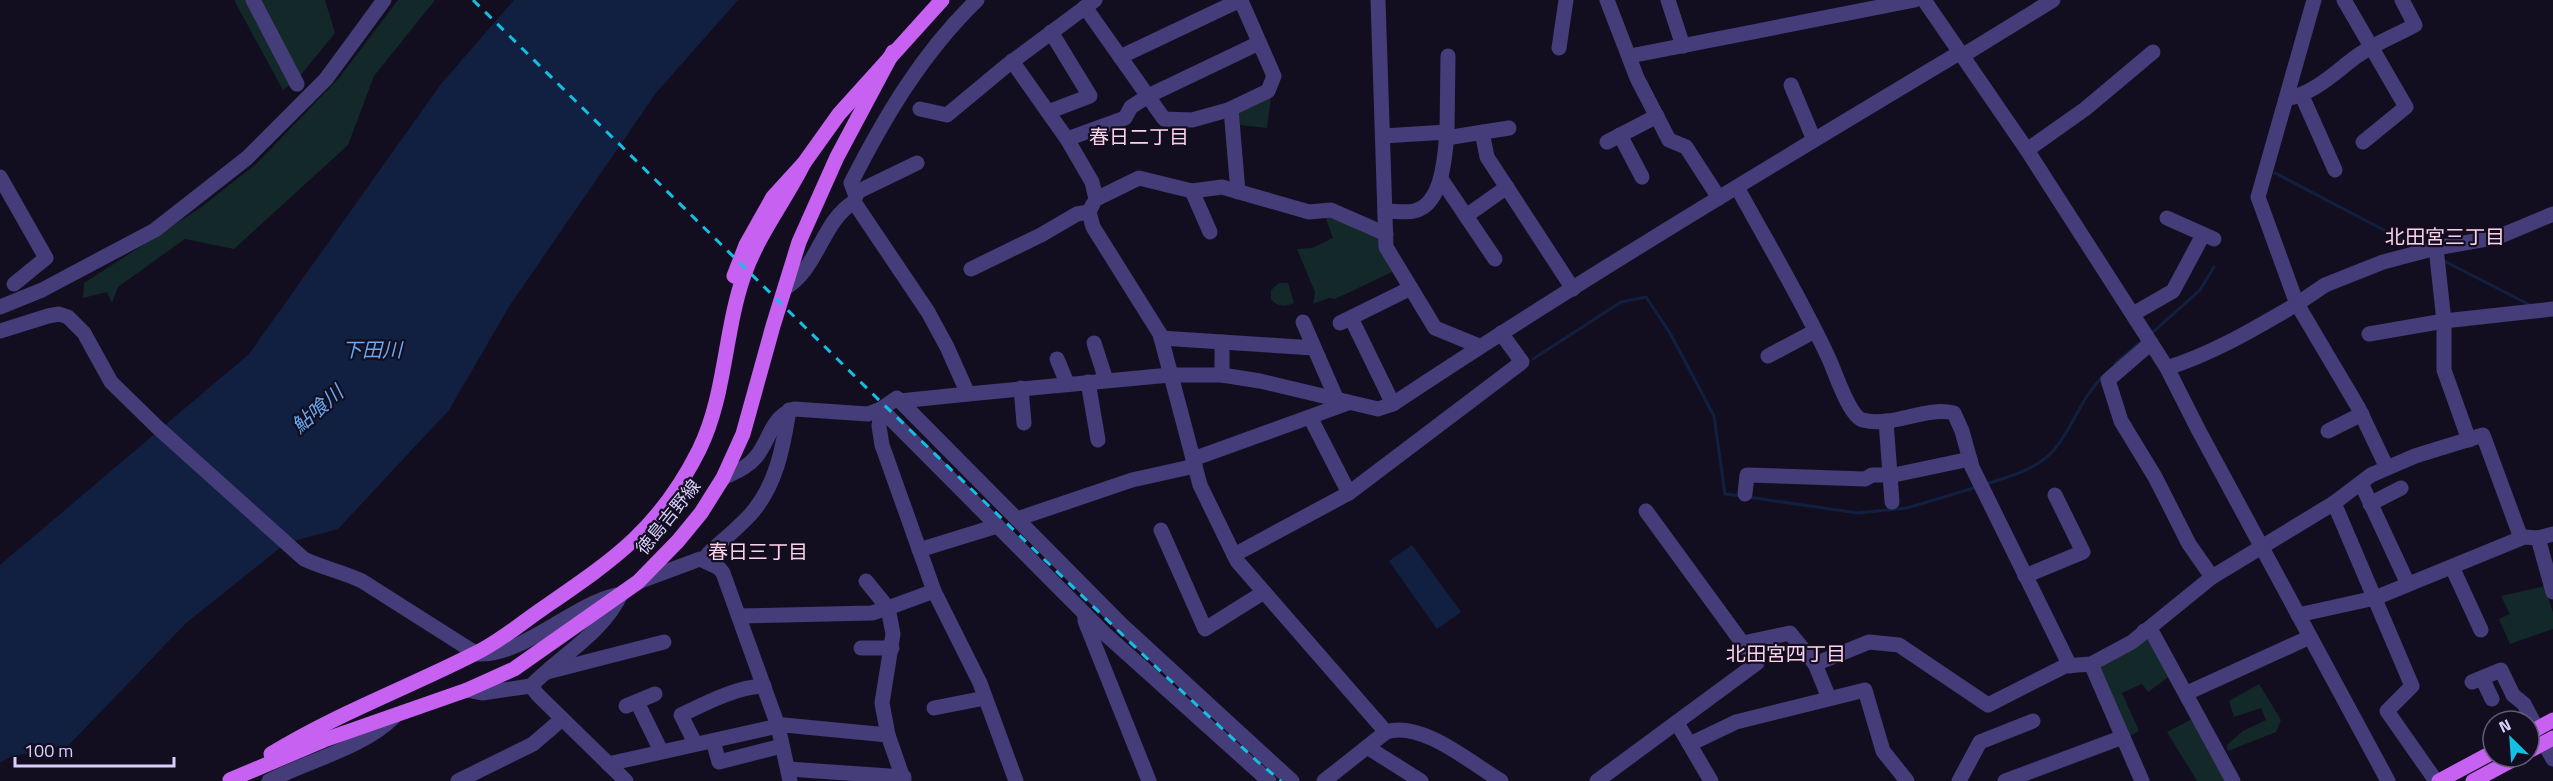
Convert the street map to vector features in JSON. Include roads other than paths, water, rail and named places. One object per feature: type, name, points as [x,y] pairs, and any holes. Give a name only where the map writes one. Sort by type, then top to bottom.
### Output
[{"type":"main road","name":"徳島吉野線","points":[[229,780],[318,727],[477,654],[605,565],[631,544],[655,519],[685,476],[700,448],[717,398],[725,357],[729,296],[735,270],[759,219],[773,197],[804,163],[839,114],[942,0]]},
{"type":"main road","name":"徳島吉野線","points":[[229,780],[324,740],[467,690],[529,660],[638,582],[678,541],[701,513],[723,478],[750,414],[785,288],[814,204],[893,52]]},
{"type":"main road","points":[[2438,781],[2481,758]]},
{"type":"main road","points":[[2472,781],[2495,769]]},
{"type":"street","points":[[253,0],[297,84]]},
{"type":"street","points":[[0,307],[42,290],[155,230],[247,158],[326,79],[384,0]]},
{"type":"street","points":[[785,288],[794,282],[804,270],[806,257],[817,234],[854,193],[877,131],[918,68],[948,28],[976,0]]},
{"type":"street","points":[[1378,0],[1386,247],[1435,328],[1479,346]]},
{"type":"street","points":[[1559,48],[1566,0]]},
{"type":"street","points":[[1607,0],[1637,78],[1669,140],[1686,147],[1719,198]]},
{"type":"street","points":[[1668,0],[1683,46]]},
{"type":"street","points":[[1630,56],[1915,0]]},
{"type":"street","points":[[1924,0],[2027,150],[2167,368],[2388,781]]},
{"type":"street","points":[[723,478],[747,466],[756,457],[776,419],[794,409],[868,414],[881,410],[898,399],[1170,375],[1222,375],[1260,381],[1378,409],[1393,404],[1479,346],[1719,198],[2053,0]]},
{"type":"street","points":[[2344,0],[2406,107],[2363,142]]},
{"type":"street","points":[[2286,99],[2302,96],[2341,70],[2354,58],[2415,25],[2402,0]]},
{"type":"street","points":[[2318,2],[2286,99],[2258,197],[2297,304],[2362,414],[2387,468]]},
{"type":"street","points":[[920,109],[947,115],[1090,3],[1120,57],[1164,119],[1192,120],[1231,109],[1268,91],[1274,76],[1242,3],[1234,3],[1120,57]]},
{"type":"street","points":[[1048,112],[1090,96],[1051,32]]},
{"type":"street","points":[[1067,139],[1125,118],[1131,106],[1148,96],[1259,43]]},
{"type":"street","points":[[2027,150],[2085,110],[2153,52]]},
{"type":"street","points":[[1386,211],[1414,211],[1426,206],[1441,179],[1447,135],[1448,56]]},
{"type":"street","points":[[1012,62],[1067,139],[1092,182],[1093,227],[1161,338],[1200,485],[1234,555],[1386,732]]},
{"type":"street","points":[[1791,85],[1814,140]]},
{"type":"street","points":[[2302,96],[2335,170]]},
{"type":"street","points":[[1231,109],[1238,192]]},
{"type":"street","points":[[1642,177],[1614,138],[1657,116]]},
{"type":"street","points":[[1383,136],[1447,135],[1509,128]]},
{"type":"street","points":[[1482,132],[1488,157],[1574,289]]},
{"type":"street","points":[[854,193],[917,163]]},
{"type":"street","points":[[0,177],[46,258],[14,284]]},
{"type":"street","points":[[971,268],[1041,235],[1139,178],[1192,191],[1222,187],[1309,212],[1331,210],[1386,234]]},
{"type":"street","points":[[1441,179],[1494,259]]},
{"type":"street","points":[[1466,216],[1507,187]]},
{"type":"street","points":[[1737,187],[1815,331],[1853,413],[1862,420],[1886,421],[1942,410],[1954,413],[1970,459],[2070,666]]},
{"type":"street","points":[[1192,191],[1210,232]]},
{"type":"street","points":[[854,193],[928,312],[968,394]]},
{"type":"street","points":[[2167,368],[2226,345],[2325,285],[2355,272],[2436,248],[2498,237],[2553,214]]},
{"type":"street","points":[[2133,314],[2173,291],[2209,237],[2168,218]]},
{"type":"street","points":[[2436,248],[2444,321],[2444,370],[2469,440]]},
{"type":"street","points":[[1393,404],[1345,320],[1411,288]]},
{"type":"street","points":[[2370,334],[2444,321],[2553,309]]},
{"type":"street","points":[[0,331],[48,316],[68,317],[84,333],[111,382],[157,427],[304,559],[320,567],[343,572],[362,581],[477,654],[496,652],[606,598],[621,594]]},
{"type":"street","points":[[1303,322],[1342,401]]},
{"type":"street","points":[[1768,356],[1815,331]]},
{"type":"street","points":[[1234,555],[1349,493],[1522,362],[1501,333]]},
{"type":"street","points":[[1161,338],[1314,348]]},
{"type":"street","points":[[1222,342],[1222,375]]},
{"type":"street","points":[[1094,343],[1106,380]]},
{"type":"street","points":[[2151,344],[2108,380],[2121,421],[2167,498],[2189,544],[2212,577]]},
{"type":"street","points":[[1057,359],[1067,383]]},
{"type":"street","points":[[1088,382],[1098,440]]},
{"type":"street","points":[[1021,388],[1024,423]]},
{"type":"street","points":[[898,399],[1122,625],[1292,781]]},
{"type":"street","points":[[1017,519],[1132,480],[1194,463],[1310,417],[1342,401]]},
{"type":"street","points":[[708,554],[751,513],[774,478],[783,448],[789,410]]},
{"type":"street","points":[[881,410],[1085,614],[1269,781]]},
{"type":"street","points":[[881,410],[879,426],[882,445],[919,550],[934,591],[985,698],[1016,781]]},
{"type":"street","points":[[2328,431],[2362,414]]},
{"type":"street","points":[[1310,417],[1349,493]]},
{"type":"street","points":[[1886,421],[1892,502]]},
{"type":"street","points":[[1815,664],[1869,642],[1899,645],[1988,705],[2065,666],[2091,664],[2132,642],[2212,577],[2334,503],[2371,475],[2415,456],[2482,435],[2521,538]]},
{"type":"street","points":[[1746,494],[1747,475],[1865,479],[1872,475],[1891,475],[1970,459]]},
{"type":"street","points":[[2361,483],[2408,584]]},
{"type":"street","points":[[2370,504],[2401,488]]},
{"type":"street","points":[[2025,576],[2083,552],[2055,495]]},
{"type":"street","points":[[2334,503],[2412,686],[2387,711],[2438,781]]},
{"type":"street","points":[[1597,781],[1616,775],[1677,723],[1757,663],[1646,511]]},
{"type":"street","points":[[919,550],[997,526]]},
{"type":"street","points":[[1161,530],[1205,629],[1264,591]]},
{"type":"street","points":[[2298,615],[2375,598],[2521,538],[2545,536],[2553,592]]},
{"type":"street","points":[[638,582],[704,559],[721,570],[740,616],[777,726],[789,775],[904,779],[888,735],[882,703],[893,634],[888,608],[866,581]]},
{"type":"street","points":[[2452,567],[2481,630]]},
{"type":"street","points":[[740,616],[872,613],[934,591]]},
{"type":"street","points":[[467,690],[482,693],[531,686],[595,631],[613,611],[621,594]]},
{"type":"street","points":[[1085,614],[1085,621],[1113,695],[1149,781]]},
{"type":"street","points":[[2145,631],[2152,632],[2233,781]]},
{"type":"street","points":[[1743,643],[1790,633],[1815,664],[1828,698]]},
{"type":"street","points":[[2187,693],[2310,637]]},
{"type":"street","points":[[544,673],[664,642]]},
{"type":"street","points":[[861,648],[892,648]]},
{"type":"street","points":[[2091,664],[2142,781]]},
{"type":"street","points":[[2492,699],[2477,680],[2501,670],[2513,695],[2524,704],[2526,709]]},
{"type":"street","points":[[531,686],[626,781]]},
{"type":"street","points":[[695,743],[681,715],[709,702],[756,687],[764,687]]},
{"type":"street","points":[[1690,744],[1736,722],[1865,690],[1883,751],[1906,781]]},
{"type":"street","points":[[655,694],[632,704],[661,751]]},
{"type":"street","points":[[934,708],[985,698]]},
{"type":"street","points":[[269,781],[352,744],[386,725],[396,715]]},
{"type":"street","points":[[458,781],[533,744],[562,719]]},
{"type":"street","points":[[1959,781],[1980,742],[2033,721]]},
{"type":"street","points":[[1677,723],[1712,781]]},
{"type":"street","points":[[608,764],[784,724],[888,735]]},
{"type":"street","points":[[1324,781],[1386,732],[1397,728],[1424,734],[1501,781]]},
{"type":"street","points":[[2005,781],[2122,737]]},
{"type":"street","points":[[713,741],[719,762],[782,746]]},
{"type":"street","points":[[2548,741],[2553,759]]},
{"type":"street","points":[[1367,747],[1421,781]]},
{"type":"water","name":"下田川","points":[[514,0],[738,0],[656,93],[510,305],[449,410],[338,529],[286,543],[185,624],[68,746],[12,756],[0,763],[0,565],[249,354],[441,84]]},
{"type":"water","points":[[1412,545],[1461,612],[1437,629],[1389,561]]},
{"type":"waterway","points":[[2275,173],[2418,248]]},
{"type":"waterway","points":[[2442,260],[2530,305]]},
{"type":"waterway","points":[[2152,333],[2200,290],[2214,267]]},
{"type":"waterway","points":[[1533,359],[1621,302],[1646,297],[1670,333],[1714,416],[1725,494],[1742,496]]},
{"type":"waterway","points":[[2115,364],[2144,339]]},
{"type":"waterway","points":[[1986,484],[2022,472],[2039,463],[2053,451],[2087,396],[2102,377]]},
{"type":"waterway","points":[[1748,497],[1858,513],[1907,508],[1977,487]]},
{"type":"railway","points":[[473,0],[882,403],[1158,669],[1281,781]]},
{"type":"district","name":"春日二丁目","points":[[1139,136]]},
{"type":"district","name":"北田宮三丁目","points":[[2445,236]]},
{"type":"district","name":"春日三丁目","points":[[758,551]]},
{"type":"district","name":"北田宮四丁目","points":[[1786,653]]},
{"type":"water label","name":"鮎喰川","points":[[317,409]]}]
